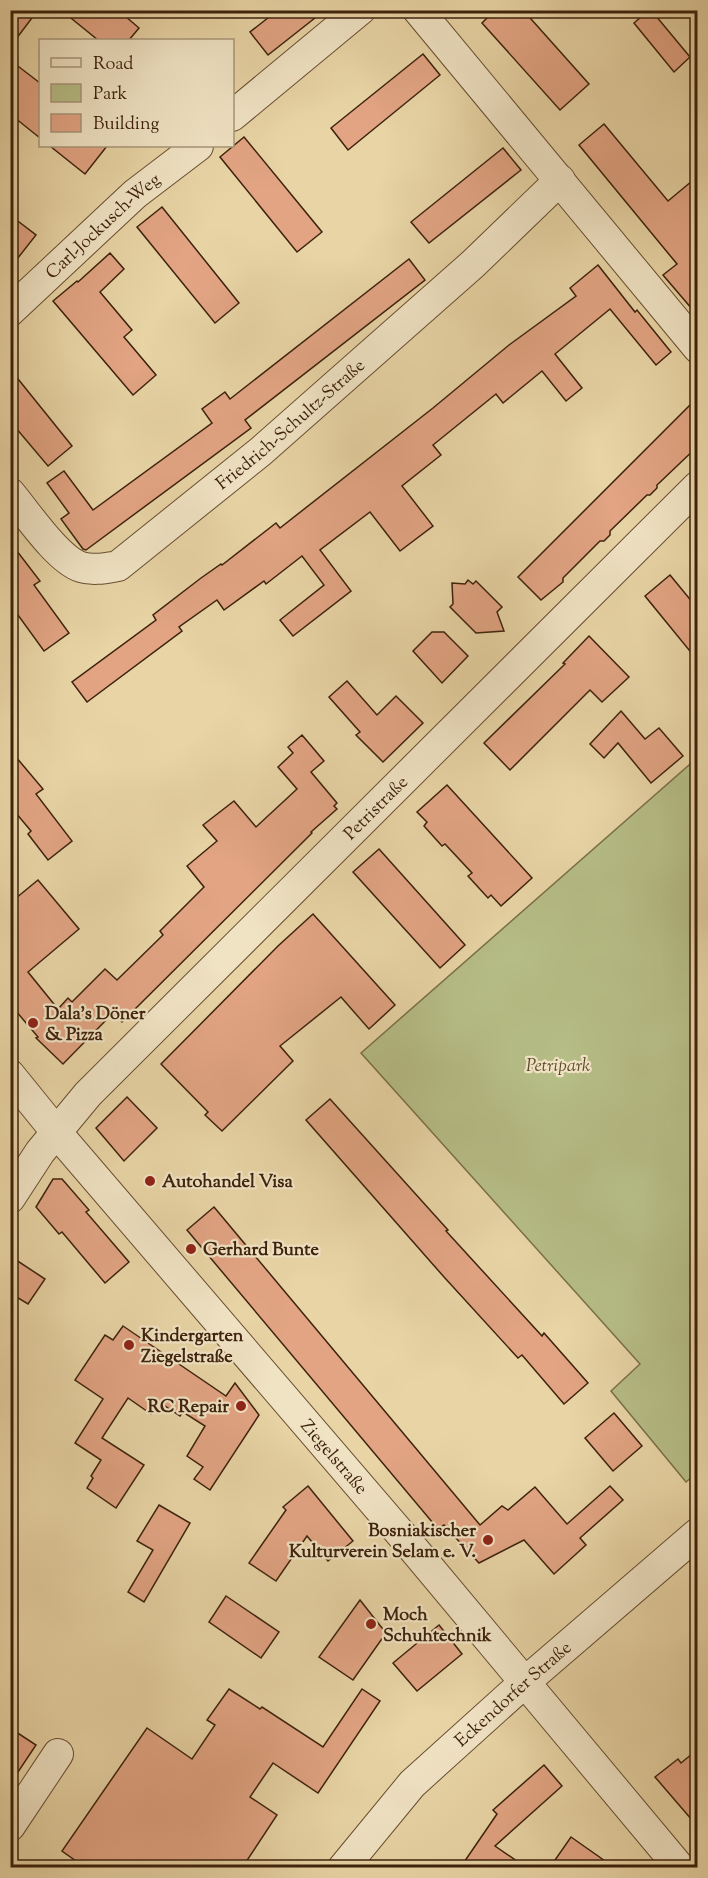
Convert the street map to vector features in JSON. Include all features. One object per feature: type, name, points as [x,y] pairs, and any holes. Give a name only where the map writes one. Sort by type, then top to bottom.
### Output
[{"type":"street","points":[[234,114],[360,10]]},
{"type":"street","points":[[418,10],[698,348]]},
{"type":"street","name":"Carl-Jockusch-Weg","points":[[10,311],[135,194],[197,147]]},
{"type":"street","name":"Friedrich-Schultz-Straße","points":[[10,493],[62,556],[80,567],[99,569],[118,566],[260,452],[473,264],[560,180]]},
{"type":"street","name":"Petristraße","points":[[10,1198],[40,1152],[88,1094],[698,486]]},
{"type":"street","name":"Ziegelstraße","points":[[10,1075],[680,1868]]},
{"type":"street","name":"Eckendorfer Straße","points":[[343,1868],[412,1784],[525,1682],[698,1533]]},
{"type":"street","points":[[10,1826],[58,1754]]},
{"type":"green space","name":"Petripark","points":[[697,758],[698,1472],[686,1482],[611,1391],[640,1364],[361,1053]]},
{"type":"building","points":[[10,10],[38,10],[10,47]]},
{"type":"building","points":[[61,10],[118,10],[139,28],[130,39],[97,39]]},
{"type":"building","points":[[278,10],[325,10],[268,55],[250,32]]},
{"type":"building","points":[[495,10],[523,10],[589,84],[560,110],[482,23]]},
{"type":"building","points":[[649,10],[690,57],[674,72],[634,23]]},
{"type":"building","points":[[423,54],[440,75],[348,150],[331,128]]},
{"type":"building","points":[[10,60],[39,82],[39,137],[10,114]]},
{"type":"building","points":[[604,124],[668,201],[698,176],[698,316],[663,275],[677,264],[579,145]]},
{"type":"building","points":[[244,137],[322,232],[297,252],[220,157]]},
{"type":"building","points":[[51,147],[106,147],[85,174]]},
{"type":"building","points":[[503,148],[521,170],[429,243],[411,222]]},
{"type":"building","points":[[162,207],[239,303],[215,323],[137,227]]},
{"type":"building","points":[[10,215],[36,235],[10,268]]},
{"type":"building","points":[[110,253],[124,269],[100,292],[132,330],[124,337],[156,375],[133,395],[53,301]]},
{"type":"building","points":[[409,259],[425,280],[245,420],[251,428],[86,550],[83,549],[61,519],[69,513],[47,483],[64,471],[93,510],[212,423],[202,409],[225,392],[230,399]]},
{"type":"building","points":[[598,265],[635,312],[637,310],[671,352],[656,365],[610,309],[555,354],[582,388],[566,401],[542,371],[503,403],[496,394],[433,445],[441,455],[402,486],[433,526],[400,551],[370,512],[320,550],[351,591],[293,636],[280,620],[324,585],[302,556],[266,584],[264,581],[224,610],[217,600],[179,627],[182,631],[87,702],[72,682],[156,620],[153,615],[201,578],[222,565],[276,523],[280,528],[509,345],[576,296],[570,288]]},
{"type":"building","points":[[10,369],[72,446],[48,466],[10,421]]},
{"type":"building","points":[[698,397],[698,446],[657,485],[650,495],[647,495],[610,531],[610,535],[604,541],[600,541],[563,578],[563,582],[541,600],[518,577]]},
{"type":"building","points":[[10,542],[40,581],[34,585],[69,633],[44,651],[10,604]]},
{"type":"building","points":[[670,575],[698,609],[698,661],[645,596]]},
{"type":"building","points":[[468,580],[473,584],[476,581],[502,607],[497,612],[504,631],[476,633],[450,607],[453,604],[452,583],[465,584]]},
{"type":"building","points":[[432,632],[444,632],[468,656],[442,683],[413,651]]},
{"type":"building","points":[[589,636],[629,677],[602,702],[590,690],[510,770],[484,743],[565,664],[563,663]]},
{"type":"building","points":[[347,681],[377,715],[396,696],[423,723],[383,762],[356,735],[360,732],[329,697]]},
{"type":"building","points":[[621,711],[645,739],[659,728],[683,756],[651,783],[618,743],[604,758],[590,744]]},
{"type":"building","points":[[302,735],[324,761],[311,772],[337,803],[334,806],[337,809],[311,832],[122,1022],[113,1013],[63,1064],[36,1038],[38,1037],[10,1004],[10,903],[38,880],[79,929],[28,972],[58,1009],[68,998],[72,1002],[105,969],[117,980],[163,935],[160,931],[204,887],[187,866],[217,841],[203,825],[234,801],[256,827],[297,789],[278,767],[293,753],[288,747]]},
{"type":"building","points":[[10,750],[43,789],[36,794],[72,841],[48,860],[28,834],[31,831],[10,806]]},
{"type":"building","points":[[447,785],[532,878],[501,906],[491,895],[488,898],[468,876],[472,873],[445,844],[442,846],[424,826],[427,822],[417,812]]},
{"type":"building","points":[[379,849],[465,945],[440,968],[353,872]]},
{"type":"building","points":[[313,914],[395,1005],[369,1029],[341,997],[280,1046],[293,1061],[222,1131],[205,1115],[208,1112],[161,1064],[278,946]]},
{"type":"building","points":[[127,1097],[157,1128],[124,1161],[96,1128]]},
{"type":"building","points":[[330,1099],[448,1230],[446,1231],[542,1336],[544,1333],[588,1383],[564,1404],[522,1355],[518,1358],[444,1277],[306,1120]]},
{"type":"building","points":[[53,1179],[62,1179],[89,1210],[86,1212],[129,1262],[105,1283],[62,1232],[59,1234],[36,1207]]},
{"type":"building","points":[[214,1207],[480,1525],[502,1506],[508,1510],[535,1487],[567,1524],[610,1486],[623,1500],[580,1538],[586,1545],[554,1574],[524,1540],[479,1563],[444,1525],[438,1529],[187,1230]]},
{"type":"building","points":[[10,1256],[45,1279],[28,1304],[10,1293]]},
{"type":"building","points":[[123,1326],[226,1396],[235,1383],[259,1415],[210,1490],[194,1479],[203,1467],[187,1456],[205,1426],[183,1412],[180,1416],[159,1402],[151,1414],[128,1398],[102,1438],[144,1465],[116,1508],[87,1488],[101,1460],[75,1443],[103,1399],[75,1380],[105,1335],[113,1340]]},
{"type":"building","points":[[614,1413],[642,1446],[613,1471],[585,1438]]},
{"type":"building","points":[[308,1486],[353,1541],[328,1561],[307,1536],[276,1581],[249,1563],[286,1510],[283,1507]]},
{"type":"building","points":[[159,1505],[190,1523],[144,1602],[128,1592],[153,1550],[137,1541]]},
{"type":"building","points":[[226,1596],[279,1632],[261,1658],[209,1622]]},
{"type":"building","points":[[360,1600],[386,1633],[353,1680],[319,1657]]},
{"type":"building","points":[[439,1625],[462,1654],[417,1691],[393,1663]]},
{"type":"building","points":[[229,1689],[260,1709],[262,1707],[323,1747],[362,1689],[380,1701],[318,1793],[273,1763],[250,1797],[277,1815],[242,1868],[86,1868],[62,1851],[147,1728],[192,1759],[215,1725],[207,1720]]},
{"type":"building","points":[[10,1728],[36,1745],[10,1784]]},
{"type":"building","points":[[698,1749],[698,1827],[655,1777],[678,1759],[681,1763]]},
{"type":"building","points":[[544,1765],[562,1786],[495,1846],[527,1868],[460,1868],[497,1814],[493,1810]]},
{"type":"building","points":[[571,1837],[615,1868],[566,1868],[555,1860]]},
{"type":"place","name":"Dala's Döner & Pizza","points":[[33,1023]]},
{"type":"place","name":"Autohandel Visa","points":[[150,1181]]},
{"type":"place","name":"Gerhard Bunte","points":[[191,1249]]},
{"type":"place","name":"Kindergarten Ziegelstraße","points":[[129,1345]]},
{"type":"place","name":"RC Repair","points":[[241,1406]]},
{"type":"place","name":"Bosniakischer Kulturverein Selam e. V.","points":[[488,1540]]},
{"type":"place","name":"Moch Schuhtechnik","points":[[371,1624]]}]
